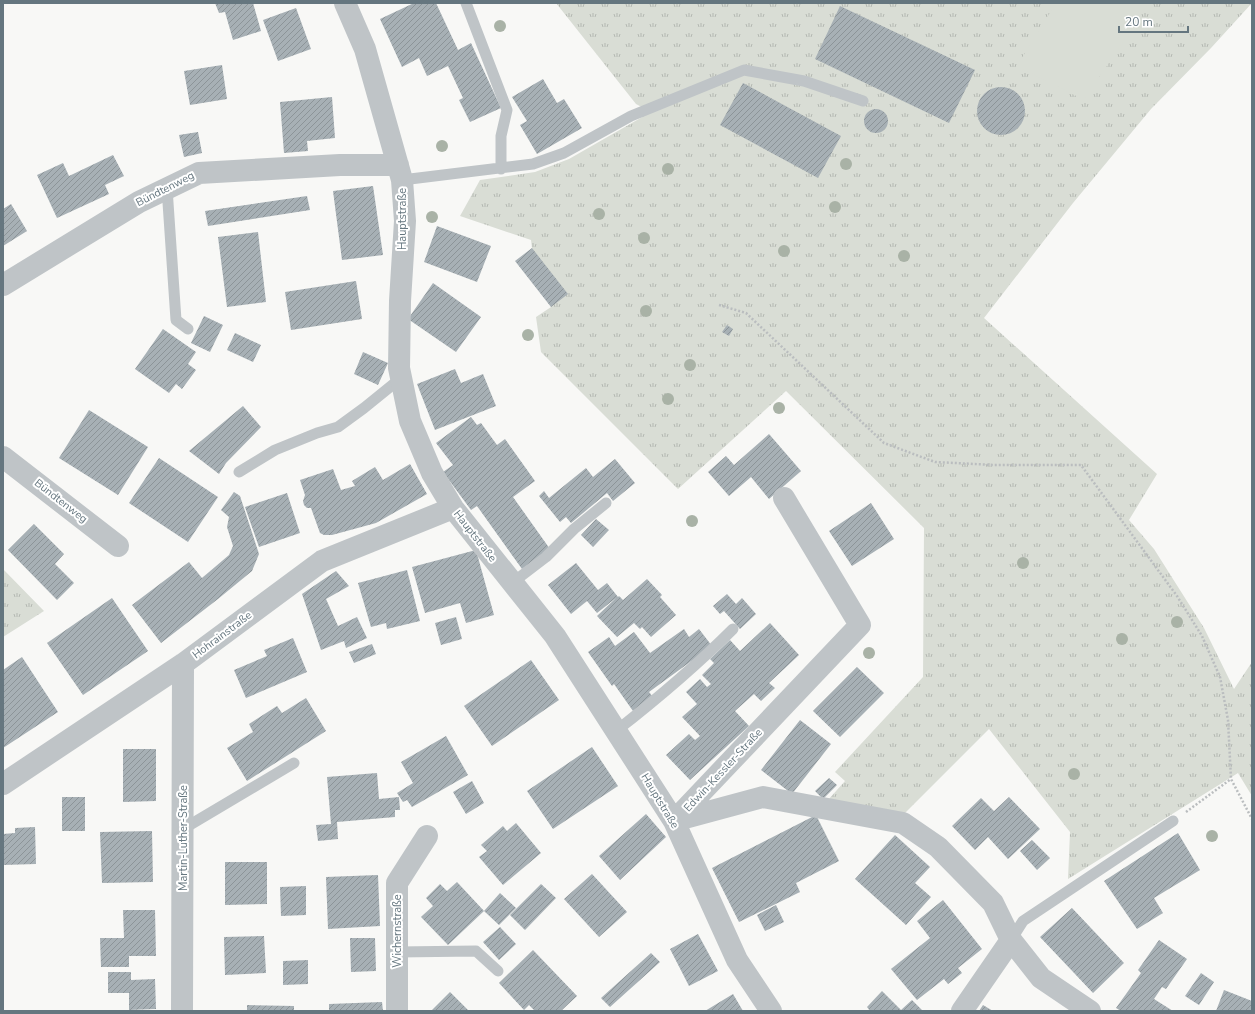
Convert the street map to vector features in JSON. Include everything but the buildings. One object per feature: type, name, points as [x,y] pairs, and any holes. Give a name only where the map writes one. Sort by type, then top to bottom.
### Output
[{"type":"street","name":"Hauptstraße","points":[[345,3],[364,49],[400,173],[404,221],[400,301],[399,368],[410,421],[432,473],[453,508],[555,636],[674,821],[737,960],[771,1011]]},
{"type":"street","name":"Bündtenweg","points":[[3,285],[139,202],[199,173],[340,164],[400,173]]},
{"type":"street","name":"Bündtenweg","points":[[3,457],[118,546]]},
{"type":"street","name":"Edwin-Kessler-Straße","points":[[674,821],[860,625],[784,498]]},
{"type":"street","name":"Hohrainstraße","points":[[3,784],[183,664],[322,561],[453,508]]},
{"type":"street","name":"Martin-Luther-Straße","points":[[182,1011],[183,664]]},
{"type":"street","name":"Edwin-Kessler-Straße","points":[[674,821],[763,797],[903,823],[938,847],[993,903],[1011,940],[1041,978],[1090,1011]]},
{"type":"street","name":"Wichernstraße","points":[[397,1011],[397,883],[427,836]]},
{"type":"street","points":[[962,1011],[1011,940]]},
{"type":"lane","points":[[466,3],[507,110],[501,136],[501,169]]},
{"type":"lane","points":[[400,173],[501,169],[533,164],[564,153],[631,116],[744,70],[804,81],[864,101]]},
{"type":"lane","points":[[167,188],[176,320],[188,329]]},
{"type":"lane","points":[[239,472],[276,450],[317,433],[338,427],[401,378]]},
{"type":"lane","points":[[512,582],[546,557],[574,529],[606,503]]},
{"type":"lane","points":[[616,730],[653,702],[711,651],[733,629]]},
{"type":"lane","points":[[183,829],[294,764]]},
{"type":"lane","points":[[1011,940],[1023,921],[1173,821]]},
{"type":"lane","points":[[397,952],[476,951],[498,971]]},
{"type":"path","points":[[718,305],[746,313],[884,443],[935,462],[994,465],[1081,465],[1177,596],[1202,636],[1220,677],[1228,720],[1231,780],[1252,819]]},
{"type":"path","points":[[1173,821],[1231,780]]},
{"type":"green space","points":[[556,3],[1252,3],[1211,48],[1151,109],[1073,203],[984,318],[1157,474],[1129,520],[1154,549],[1204,628],[1234,689],[1252,662],[1252,796],[1238,773],[1068,879],[1070,832],[989,729],[903,815],[828,800],[845,781],[835,772],[923,677],[924,528],[786,391],[678,489],[541,352],[536,317],[551,307],[532,248],[531,240],[460,216],[480,180],[535,172],[569,159],[651,112],[636,104]]},
{"type":"green space","points":[[1056,3],[1149,3],[1084,100],[1017,66]]},
{"type":"green space","points":[[3,569],[44,611],[3,637]]}]
